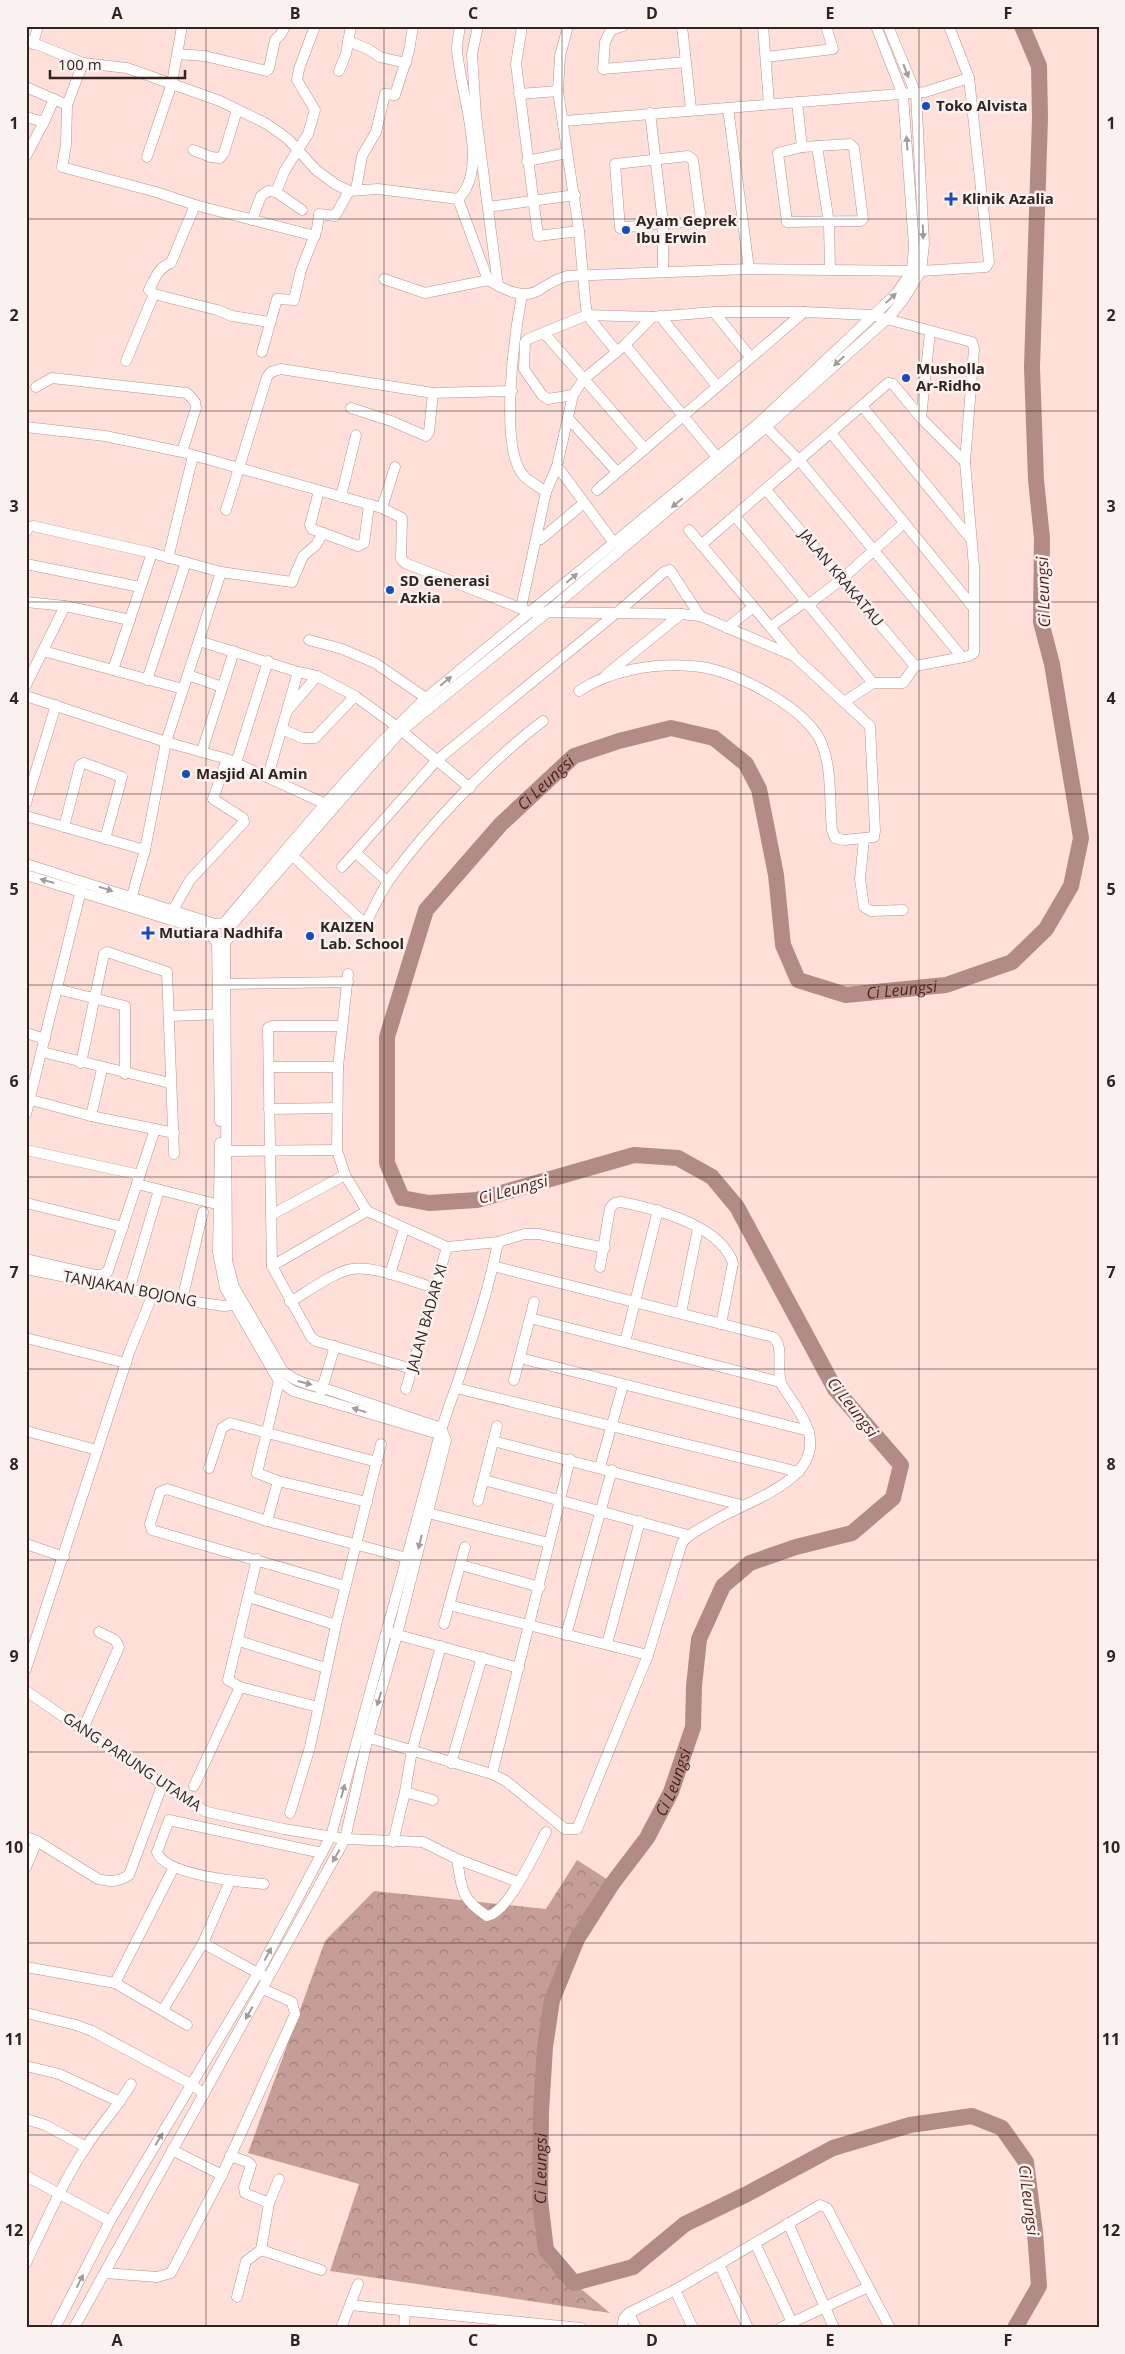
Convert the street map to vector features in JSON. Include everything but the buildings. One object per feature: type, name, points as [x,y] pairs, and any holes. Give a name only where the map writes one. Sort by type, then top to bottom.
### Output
[{"type":"street","points":[[38,26],[30,42],[83,63],[127,68],[172,83],[267,124],[299,149],[316,170],[335,184],[352,191],[378,189],[458,199],[465,193],[471,180],[473,154],[457,49],[460,26]]},
{"type":"street","points":[[147,158],[172,83],[182,26]]},
{"type":"street","points":[[177,54],[212,57],[267,71],[275,40],[282,34],[285,26]]},
{"type":"street","points":[[276,192],[285,170],[308,134],[315,110],[297,80],[299,69],[315,26]]},
{"type":"street","points":[[339,71],[351,26]]},
{"type":"street","points":[[262,352],[276,299],[294,300],[301,270],[315,236],[319,214],[335,216],[352,191],[362,156],[376,132],[384,94],[395,95],[406,63],[413,26]]},
{"type":"street","points":[[478,26],[472,54],[476,116],[498,286]]},
{"type":"street","points":[[522,26],[516,64],[539,236],[580,231]]},
{"type":"street","points":[[568,26],[560,56],[558,91],[580,231],[581,275],[587,315],[683,416],[720,461]]},
{"type":"street","points":[[623,26],[610,30],[605,42],[603,70],[686,62]]},
{"type":"street","points":[[682,26],[690,109]]},
{"type":"street","points":[[763,26],[769,104]]},
{"type":"street","points":[[766,57],[833,50],[826,26]]},
{"type":"street","points":[[763,424],[872,315],[896,294],[917,271],[903,95],[876,26]]},
{"type":"street","points":[[398,729],[545,614],[888,318],[903,300],[917,271],[924,244],[922,185],[916,94],[888,26]]},
{"type":"street","points":[[458,199],[488,280],[522,295],[533,293],[556,278],[581,275],[749,269],[917,271],[983,268],[989,262],[969,78],[949,26]]},
{"type":"street","points":[[348,42],[368,49],[380,57],[406,63]]},
{"type":"street","points":[[83,63],[67,105],[66,145],[62,167],[156,192],[195,205],[315,236]]},
{"type":"street","points":[[564,121],[690,109],[728,108],[916,94],[969,78]]},
{"type":"street","points":[[26,87],[67,105]]},
{"type":"street","points":[[519,94],[558,91]]},
{"type":"street","points":[[26,156],[54,99]]},
{"type":"street","points":[[797,102],[802,147]]},
{"type":"street","points":[[728,108],[749,269]]},
{"type":"street","points":[[193,150],[211,157],[220,158],[224,152],[237,110]]},
{"type":"street","points":[[650,113],[663,223],[663,271]]},
{"type":"street","points":[[26,117],[44,122]]},
{"type":"street","points":[[850,144],[854,148],[863,219],[860,221],[829,223],[787,222],[777,157],[780,151],[817,146],[850,144]]},
{"type":"street","points":[[817,146],[829,223],[830,269]]},
{"type":"street","points":[[528,160],[567,153]]},
{"type":"street","points":[[692,157],[701,216],[698,222],[663,223],[624,228],[619,226],[615,164],[655,160],[692,157]]},
{"type":"street","points":[[252,220],[261,196],[268,191],[276,192],[302,210]]},
{"type":"street","points":[[488,208],[575,195]]},
{"type":"street","points":[[195,205],[171,263],[162,267],[149,290],[154,294],[217,310],[232,316],[269,322]]},
{"type":"street","points":[[384,279],[425,293],[488,280]]},
{"type":"street","points":[[126,361],[154,294]]},
{"type":"street","points":[[522,295],[512,354],[512,442],[519,468],[524,476],[546,492]]},
{"type":"street","points":[[714,312],[751,358]]},
{"type":"street","points":[[573,395],[548,399],[542,396],[524,369],[525,342],[528,338],[545,334],[587,315],[656,316],[714,312],[804,312],[872,315],[888,318],[930,332],[969,340],[973,345],[965,462],[970,538],[974,567],[973,608],[976,648],[972,655],[915,666],[903,683],[872,683],[844,702]]},
{"type":"street","points":[[597,490],[804,312]]},
{"type":"street","points":[[526,610],[546,492],[557,466],[573,395],[584,379],[621,349],[656,316]]},
{"type":"street","points":[[656,316],[717,386]]},
{"type":"street","points":[[921,418],[930,332]]},
{"type":"street","points":[[545,334],[645,449]]},
{"type":"street","points":[[226,510],[267,377],[271,372],[281,370],[323,374],[434,393],[512,391]]},
{"type":"street","points":[[36,387],[52,378],[187,393],[195,402],[196,408],[182,452]]},
{"type":"street","points":[[701,545],[888,383],[893,384],[921,418],[965,462]]},
{"type":"street","points":[[351,408],[391,421],[426,436],[430,432],[434,393]]},
{"type":"street","points":[[862,406],[970,538]]},
{"type":"street","points":[[568,418],[617,472]]},
{"type":"street","points":[[763,424],[800,461],[962,657]]},
{"type":"street","points":[[26,428],[105,436],[182,452],[382,508],[402,518],[401,559],[404,563],[526,610],[545,614],[618,612],[700,616],[794,656]]},
{"type":"street","points":[[831,433],[973,608]]},
{"type":"street","points":[[342,497],[356,435]]},
{"type":"street","points":[[168,558],[192,456]]},
{"type":"street","points":[[221,942],[211,936],[426,698],[526,610],[720,461]]},
{"type":"street","points":[[557,466],[614,543]]},
{"type":"street","points":[[382,508],[395,467]]},
{"type":"street","name":"JALAN KRAKATAU","points":[[766,490],[915,666]]},
{"type":"street","points":[[319,491],[310,525],[312,529],[358,546],[363,545],[369,505]]},
{"type":"street","points":[[541,539],[584,503]]},
{"type":"street","points":[[735,516],[872,683]]},
{"type":"street","points":[[770,627],[842,579],[904,523]]},
{"type":"street","points":[[26,532],[29,527],[33,526],[152,553],[221,572],[292,582],[303,556],[316,545],[323,533]]},
{"type":"street","points":[[604,676],[659,667],[692,666],[712,670],[761,689],[780,699],[817,735],[823,746],[827,765],[832,834],[835,838],[844,840],[874,837],[871,730],[869,724],[794,656],[689,530]]},
{"type":"street","points":[[113,670],[152,553]]},
{"type":"street","points":[[147,680],[186,562]]},
{"type":"street","points":[[26,564],[140,587]]},
{"type":"street","points":[[342,866],[356,853],[436,761],[668,570],[700,616]]},
{"type":"street","points":[[131,902],[145,850],[166,742],[221,572]]},
{"type":"street","points":[[26,602],[65,606],[130,620]]},
{"type":"street","points":[[26,684],[65,606]]},
{"type":"street","points":[[727,628],[753,607]]},
{"type":"street","points":[[579,691],[604,676],[681,614]]},
{"type":"street","points":[[310,640],[342,649],[375,663],[426,698]]},
{"type":"street","points":[[199,641],[298,672],[317,676],[355,696],[470,788]]},
{"type":"street","points":[[43,651],[183,690]]},
{"type":"street","points":[[202,750],[234,651]]},
{"type":"street","points":[[173,910],[190,880],[244,822],[243,818],[213,799],[232,761],[268,662]]},
{"type":"street","points":[[268,776],[298,672]]},
{"type":"street","points":[[188,675],[222,687]]},
{"type":"street","points":[[286,712],[317,676]]},
{"type":"street","points":[[26,696],[166,742],[202,750],[268,776],[330,805]]},
{"type":"street","points":[[281,729],[302,738],[315,738],[355,696]]},
{"type":"street","points":[[26,803],[56,705]]},
{"type":"street","points":[[292,855],[365,924],[388,882],[414,849],[470,788],[516,742],[543,722]]},
{"type":"street","points":[[64,827],[80,765],[84,763],[122,775],[105,838]]},
{"type":"street","points":[[220,926],[292,855],[330,805]]},
{"type":"street","points":[[26,816],[145,850]]},
{"type":"street","points":[[864,839],[860,879],[864,907],[871,911],[903,910]]},
{"type":"street","points":[[356,853],[388,882]]},
{"type":"street","points":[[26,864],[82,886],[131,902],[220,926]]},
{"type":"street","points":[[26,875],[82,886]]},
{"type":"street","points":[[26,1114],[31,1100],[82,886]]},
{"type":"street","points":[[131,902],[173,910],[220,926],[231,936],[221,942]]},
{"type":"street","points":[[221,942],[225,984],[222,1015]]},
{"type":"street","points":[[221,942],[223,1206],[227,1261],[238,1302],[279,1381],[293,1391],[429,1431],[439,1432]]},
{"type":"street","points":[[81,1063],[104,954],[107,952],[167,972],[174,1154]]},
{"type":"street","points":[[225,984],[348,978],[338,1067],[336,1108],[337,1150],[345,1175],[367,1211],[447,1247],[498,1242],[524,1234],[539,1234],[604,1248]]},
{"type":"street","points":[[57,989],[122,1004],[126,1008],[125,1074]]},
{"type":"street","points":[[169,1016],[222,1015]]},
{"type":"street","points":[[342,1026],[270,1026],[268,1028],[272,1266],[290,1302],[311,1337],[316,1341],[412,1369]]},
{"type":"street","points":[[26,1033],[45,1038]]},
{"type":"street","points":[[42,1052],[102,1069],[170,1083]]},
{"type":"street","points":[[269,1068],[338,1067]]},
{"type":"street","points":[[91,1116],[102,1069]]},
{"type":"street","points":[[31,1100],[91,1116],[174,1133]]},
{"type":"street","points":[[269,1109],[336,1108]]},
{"type":"street","points":[[26,1259],[102,1276],[108,1272],[154,1129]]},
{"type":"street","points":[[26,1150],[138,1180],[159,1190],[223,1206]]},
{"type":"street","points":[[224,1151],[337,1150]]},
{"type":"street","points":[[271,1215],[345,1175]]},
{"type":"street","points":[[130,1287],[159,1190]]},
{"type":"street","points":[[600,1267],[612,1205],[621,1202],[658,1210],[698,1228],[716,1239],[733,1263],[721,1324]]},
{"type":"street","points":[[26,1203],[123,1227]]},
{"type":"street","points":[[625,1342],[658,1210]]},
{"type":"street","points":[[272,1266],[367,1211]]},
{"type":"street","points":[[182,1300],[203,1212]]},
{"type":"street","points":[[680,1313],[698,1228]]},
{"type":"street","points":[[390,1274],[404,1229]]},
{"type":"street","points":[[55,2326],[110,2221],[258,1973],[331,1836],[363,1736],[392,1633],[411,1559],[439,1432],[456,1388],[494,1266],[498,1242]]},
{"type":"street","name":"JALAN BADAR XI","points":[[406,1389],[447,1247]]},
{"type":"street","points":[[363,1736],[492,1774],[506,1781],[565,1829],[576,1829],[579,1827],[648,1655],[679,1550],[688,1535],[741,1505],[781,1486],[799,1472],[810,1456],[811,1443],[809,1431],[804,1418],[780,1382],[776,1340],[768,1335],[494,1266]]},
{"type":"street","name":"TANJAKAN BOJONG","points":[[26,1269],[182,1300],[224,1306],[238,1302]]},
{"type":"street","points":[[290,1302],[350,1269],[363,1269],[390,1274],[435,1288]]},
{"type":"street","points":[[26,1669],[126,1363],[152,1294]]},
{"type":"street","points":[[238,1302],[283,1371],[298,1382],[322,1388],[439,1432],[446,1440],[428,1513],[411,1559]]},
{"type":"street","points":[[514,1380],[534,1302]]},
{"type":"street","points":[[530,1318],[780,1382]]},
{"type":"street","points":[[26,1338],[126,1363]]},
{"type":"street","points":[[319,1398],[335,1346]]},
{"type":"street","points":[[520,1358],[809,1431]]},
{"type":"street","points":[[279,1381],[256,1471],[278,1481],[367,1502]]},
{"type":"street","points":[[600,1467],[623,1385]]},
{"type":"street","points":[[456,1388],[799,1472]]},
{"type":"street","points":[[209,1468],[222,1428],[226,1424],[266,1432],[377,1462]]},
{"type":"street","points":[[478,1501],[497,1426]]},
{"type":"street","points":[[26,1431],[97,1450]]},
{"type":"street","points":[[494,1441],[612,1470],[741,1505]]},
{"type":"street","points":[[290,1813],[310,1747],[336,1624],[358,1543],[381,1444]]},
{"type":"street","points":[[492,1774],[531,1626],[570,1460]]},
{"type":"street","points":[[566,1635],[612,1470]]},
{"type":"street","points":[[484,1480],[688,1535]]},
{"type":"street","points":[[267,1521],[278,1481]]},
{"type":"street","points":[[345,1586],[258,1559],[155,1531],[150,1524],[160,1492],[164,1488],[267,1521],[358,1543],[411,1559]]},
{"type":"street","points":[[428,1513],[549,1543]]},
{"type":"street","points":[[607,1644],[640,1521]]},
{"type":"street","points":[[26,1544],[64,1557]]},
{"type":"street","points":[[444,1624],[465,1547]]},
{"type":"street","points":[[258,1559],[228,1680],[240,1687],[318,1707]]},
{"type":"street","points":[[461,1566],[540,1587]]},
{"type":"street","points":[[249,1597],[336,1624]]},
{"type":"street","points":[[449,1605],[648,1655]]},
{"type":"street","points":[[82,1729],[119,1647],[115,1640],[99,1632]]},
{"type":"street","points":[[392,1633],[519,1668]]},
{"type":"street","points":[[239,1641],[326,1668]]},
{"type":"street","points":[[393,1842],[405,1792],[412,1750],[441,1646]]},
{"type":"street","points":[[450,1763],[482,1657]]},
{"type":"street","points":[[194,1786],[240,1687]]},
{"type":"street","name":"GANG PARUNG UTAMA","points":[[26,1691],[187,1801],[207,1812],[235,1820],[345,1839],[422,1842],[457,1859],[518,1882]]},
{"type":"street","points":[[55,2326],[66,2323],[75,2327],[345,1839],[363,1736]]},
{"type":"street","points":[[26,1837],[37,1841],[98,1879],[108,1881],[123,1879],[129,1875],[163,1783]]},
{"type":"street","points":[[405,1792],[433,1800]]},
{"type":"street","points":[[264,1884],[230,1881],[174,1867],[159,1857],[157,1852],[169,1820],[322,1853]]},
{"type":"street","points":[[457,1859],[463,1894],[474,1907],[487,1916],[496,1913],[518,1882],[546,1832]]},
{"type":"street","points":[[26,1867],[37,1841]]},
{"type":"street","points":[[115,1983],[174,1867]]},
{"type":"street","points":[[163,2010],[203,1942],[230,1881]]},
{"type":"street","points":[[105,2273],[157,2277],[171,2273],[222,2175],[295,2014],[292,2002],[266,1984],[258,1973],[203,1942]]},
{"type":"street","points":[[26,1967],[115,1983],[187,2024]]},
{"type":"street","points":[[26,2013],[76,2025],[92,2031],[191,2084],[204,2094]]},
{"type":"street","points":[[26,2066],[59,2074],[120,2102]]},
{"type":"street","points":[[26,2263],[31,2240],[86,2147],[120,2102],[130,2084]]},
{"type":"street","points":[[26,2119],[46,2125],[86,2147]]},
{"type":"street","points":[[172,2150],[222,2175]]},
{"type":"street","points":[[230,2156],[248,2162],[251,2165],[244,2187],[245,2193],[269,2203]]},
{"type":"street","points":[[26,2176],[110,2221]]},
{"type":"street","points":[[237,2297],[246,2261],[261,2250],[269,2203],[279,2179]]},
{"type":"street","points":[[622,2328],[624,2318],[629,2313],[675,2290],[817,2206],[827,2208],[890,2328]]},
{"type":"street","points":[[788,2223],[834,2328]]},
{"type":"street","points":[[755,2243],[794,2325]]},
{"type":"street","points":[[261,2250],[321,2270]]},
{"type":"street","points":[[718,2264],[748,2328]]},
{"type":"street","points":[[341,2328],[358,2284]]},
{"type":"street","points":[[780,2328],[794,2325],[825,2306],[868,2287]]},
{"type":"street","points":[[675,2290],[693,2328]]},
{"type":"street","points":[[350,2304],[581,2328]]},
{"type":"street","points":[[404,2328],[405,2310]]},
{"type":"street","points":[[629,2313],[636,2328]]},
{"type":"green space","points":[[577,1860],[613,1883],[577,1939],[552,2000],[544,2061],[540,2145],[540,2200],[546,2250],[574,2283],[610,2313],[330,2271],[359,2184],[248,2153],[325,1941],[374,1891],[546,1909]]},
{"type":"waterway","name":"Ci Leungsi","points":[[1015,2328],[1039,2286],[1035,2232],[1026,2162],[1002,2128],[972,2116],[910,2125],[833,2148],[747,2194],[685,2224],[633,2267],[574,2283],[546,2250],[540,2200],[541,2112],[545,2047],[552,2000],[577,1939],[612,1884],[647,1838],[671,1792],[693,1727],[694,1686],[699,1639],[723,1586],[750,1563],[796,1547],[852,1533],[893,1498],[901,1465],[835,1389],[737,1207],[712,1177],[678,1158],[634,1155],[477,1200],[429,1203],[402,1198],[387,1163],[387,1037],[426,910],[501,824],[574,756],[619,741],[671,728],[714,738],[746,764],[759,789],[776,875],[783,945],[798,980],[846,995],[946,985],[1012,962],[1046,929],[1071,886],[1081,838],[1052,664],[1041,622],[1042,538],[1036,480],[1032,367],[1040,118],[1039,66],[1022,26]]},
{"type":"place","name":"Toko Alvista","points":[[926,106]]},
{"type":"place","name":"Klinik Azalia","points":[[951,199]]},
{"type":"place","name":"Ayam Geprek Ibu Erwin","points":[[626,230]]},
{"type":"place","name":"Musholla Ar-Ridho","points":[[906,378]]},
{"type":"place","name":"SD Generasi Azkia","points":[[390,590]]},
{"type":"place","name":"Masjid Al Amin","points":[[186,774]]},
{"type":"place","name":"Mutiara Nadhifa","points":[[148,933]]},
{"type":"place","name":"KAIZEN Lab. School","points":[[310,936]]}]
